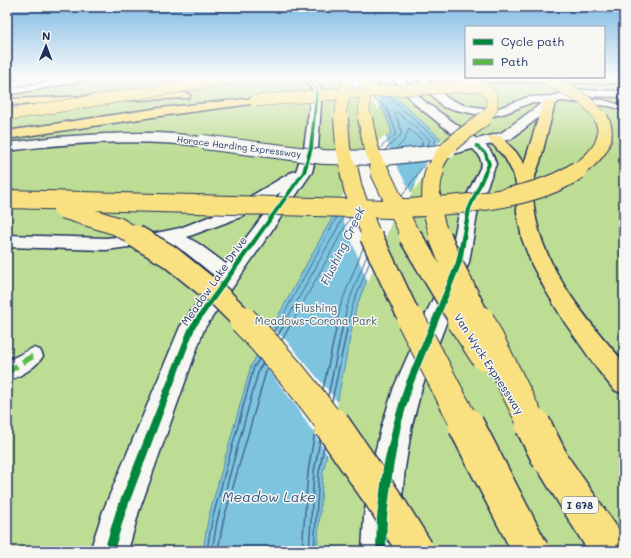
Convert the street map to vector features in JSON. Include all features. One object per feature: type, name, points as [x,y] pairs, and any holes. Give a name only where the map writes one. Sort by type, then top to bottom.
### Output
[{"type":"highway","points":[[7,114],[67,103]]},
{"type":"highway","points":[[7,114],[76,103]]},
{"type":"highway","points":[[7,125],[136,106],[174,103]]},
{"type":"highway","points":[[7,135],[216,103]]},
{"type":"highway","points":[[341,103],[342,137],[349,172],[361,210],[387,269],[531,551]]},
{"type":"highway","name":"Van Wyck Expressway","points":[[364,103],[367,130],[375,158],[396,208],[452,305],[610,551]]},
{"type":"highway","points":[[493,103],[493,108],[488,115],[461,135],[442,155],[432,179],[432,209],[438,233],[450,261],[550,459]]},
{"type":"highway","points":[[550,103],[525,187],[524,198],[528,223],[537,250],[552,282],[581,327],[624,382]]},
{"type":"highway","points":[[7,200],[389,209],[443,206],[511,195],[550,183],[576,170],[594,158],[605,137],[605,131],[601,119],[588,103]]},
{"type":"highway","points":[[495,139],[514,158],[524,179],[525,187]]},
{"type":"highway","points":[[7,200],[68,210],[113,224],[155,245],[202,281],[254,330],[308,393],[366,473],[416,551]]},
{"type":"main road","name":"Meadow Lake Drive","points":[[109,551],[121,511],[192,327],[304,172],[311,148],[316,103]]},
{"type":"main road","points":[[381,551],[382,517],[388,468],[397,425],[408,387],[459,262],[469,208],[489,164],[486,154],[476,145],[419,103]]},
{"type":"main road","points":[[445,103],[495,139]]},
{"type":"main road","points":[[449,103],[461,108],[489,113],[502,112],[523,103]]},
{"type":"main road","name":"Horace Harding Expressway","points":[[7,147],[66,139],[111,137],[164,138],[324,158],[385,158],[449,152],[495,139],[514,131],[548,103]]},
{"type":"main road","points":[[7,241],[111,244],[145,242],[186,232],[235,213],[304,172]]},
{"type":"main road","name":"Meadow Lake Drive","points":[[170,236],[192,248],[228,276]]},
{"type":"street","points":[[7,372],[32,356]]},
{"type":"lane","points":[[590,103],[609,104],[624,108]]},
{"type":"green space","name":"Flushing Meadows-Corona Park","points":[[7,103],[624,103],[624,551],[7,551]]},
{"type":"water","name":"Meadow Lake","points":[[373,103],[402,103],[441,139],[427,169],[390,220],[356,308],[323,473],[317,551],[203,551],[208,519],[251,366],[323,234],[372,150],[392,132],[384,111]]},
{"type":"pier","points":[[371,103],[379,103],[380,110]]},
{"type":"pier","points":[[385,135],[391,152],[434,146],[443,139],[429,170],[414,190],[419,173],[425,161],[395,163],[412,194],[392,221],[368,283],[341,214],[332,213],[371,148]]},
{"type":"pier","points":[[270,326],[285,339],[338,402],[328,456],[296,406],[255,353]]},
{"type":"marked path","points":[[7,372],[33,356]]},
{"type":"cycle path","points":[[109,551],[121,511],[192,327],[304,172],[311,148],[316,103]]},
{"type":"cycle path","points":[[381,551],[382,517],[388,468],[397,425],[408,387],[459,262],[469,209],[489,164],[486,154],[476,145]]},
{"type":"water label","name":"Flushing Creek","points":[[343,246]]}]
